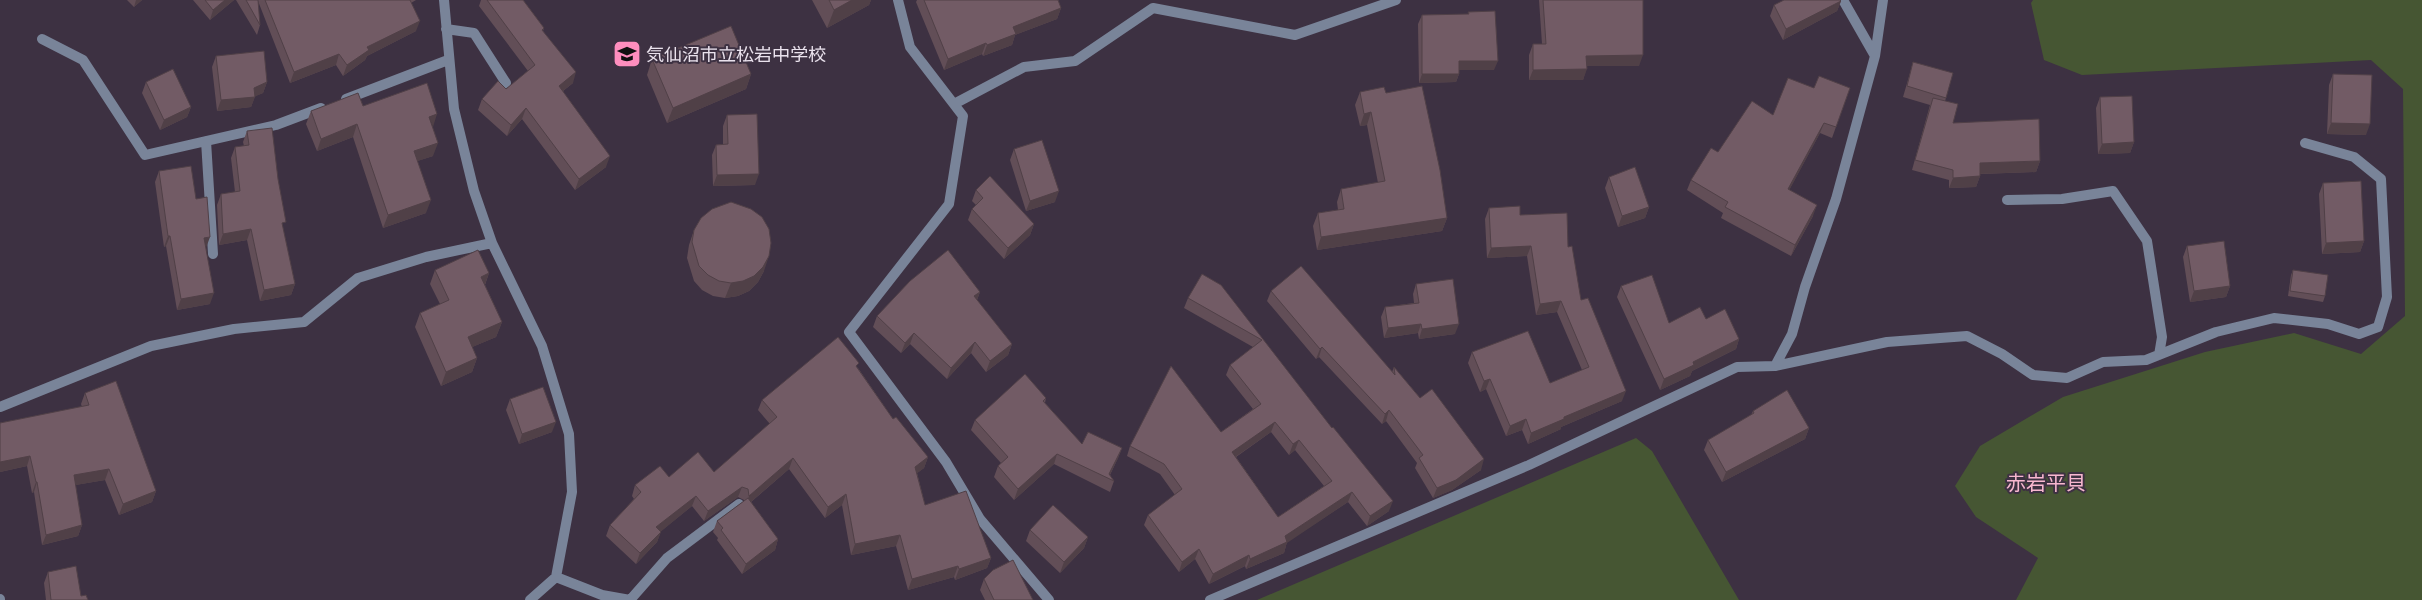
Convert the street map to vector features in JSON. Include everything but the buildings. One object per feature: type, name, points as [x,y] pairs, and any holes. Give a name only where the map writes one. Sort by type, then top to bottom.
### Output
[{"type":"street","points":[[444,0],[454,109],[474,191],[492,243],[542,346],[569,434],[572,492],[556,577],[530,600]]},
{"type":"street","points":[[898,0],[910,47],[962,116],[949,204],[848,332],[946,462],[980,519],[1049,600]]},
{"type":"street","points":[[954,104],[1024,67],[1075,61],[1154,8],[1296,35],[1396,0]]},
{"type":"street","points":[[1842,0],[1875,56]]},
{"type":"street","points":[[1775,366],[1792,334],[1805,287],[1836,199],[1875,56],[1884,0]]},
{"type":"street","points":[[446,29],[474,33],[506,83]]},
{"type":"street","points":[[42,39],[83,60],[145,155],[276,125],[448,60]]},
{"type":"street","points":[[206,141],[213,254]]},
{"type":"street","points":[[1210,600],[1529,465],[1737,368],[1775,366],[1887,342],[1967,336],[2002,354],[2033,375],[2067,378],[2103,362],[2146,360],[2216,332],[2274,318],[2328,324],[2359,334],[2378,327],[2388,297],[2381,179],[2354,157],[2305,142]]},
{"type":"street","points":[[2008,200],[2062,199],[2113,191],[2147,240],[2162,337],[2159,355]]},
{"type":"street","points":[[0,406],[151,346],[234,329],[304,322],[358,278],[426,257],[492,243]]},
{"type":"street","points":[[556,577],[602,595],[630,600],[667,558],[739,504]]},
{"type":"green space","points":[[2033,0],[2422,0],[2422,600],[2016,600],[2038,558],[1976,517],[1955,486],[1980,446],[2063,397],[2205,352],[2294,333],[2361,354],[2405,316],[2403,89],[2371,60],[2082,75],[2044,60],[2031,3]]},
{"type":"green space","points":[[1636,438],[1652,451],[1739,600],[1257,600]]},
{"type":"place","name":"気仙沼市立松岩中学校","points":[[627,54]]},
{"type":"district","name":"赤岩平貝","points":[[2046,483]]}]
